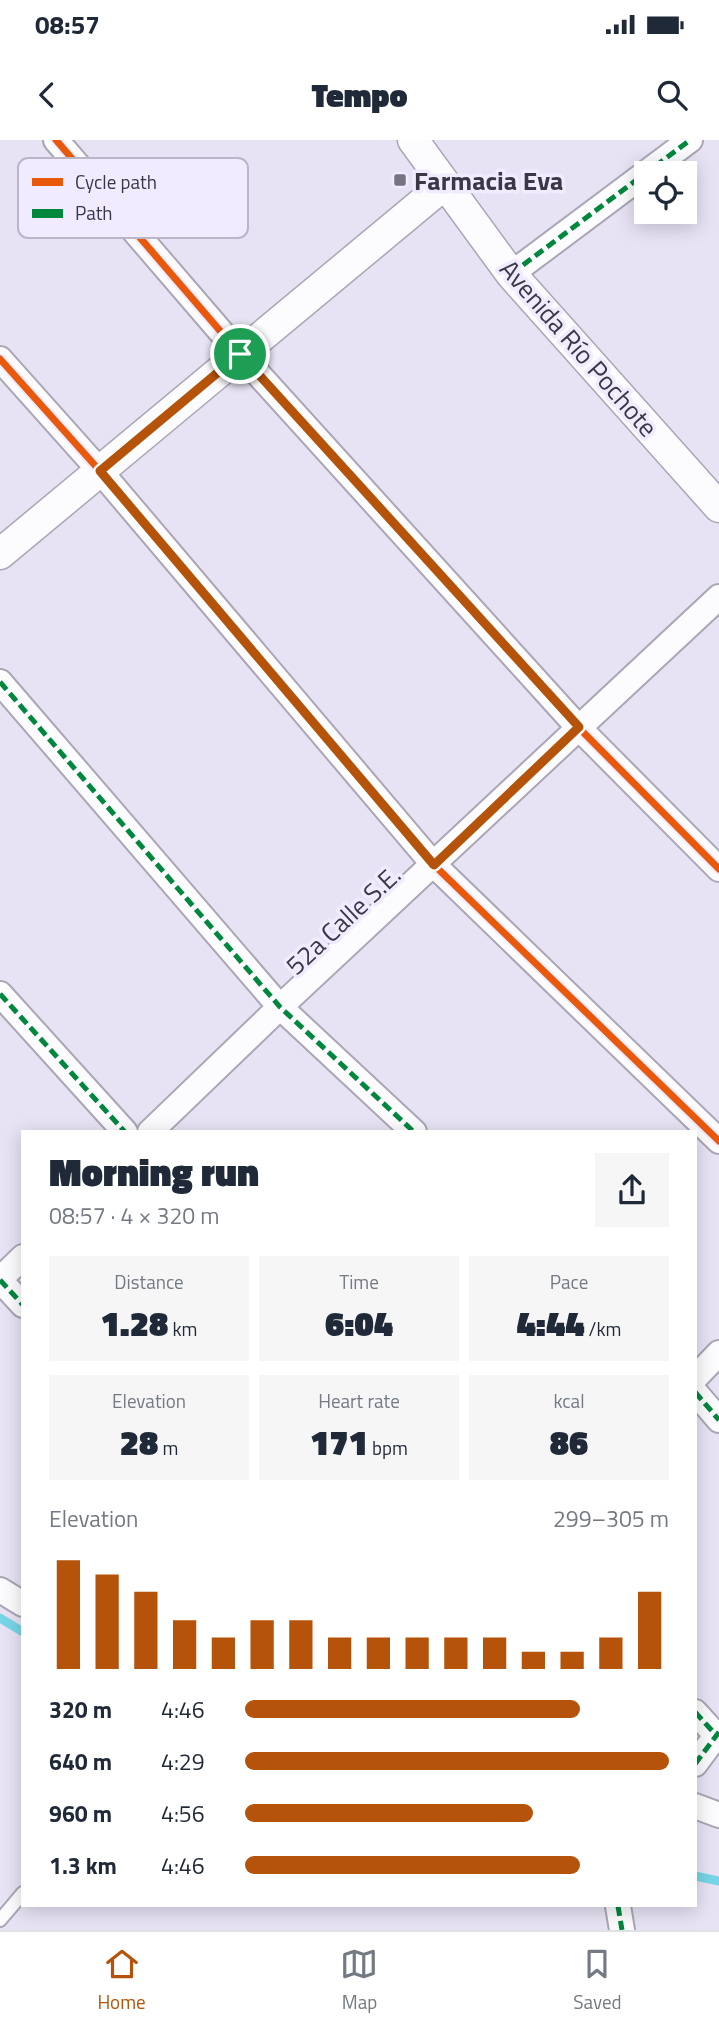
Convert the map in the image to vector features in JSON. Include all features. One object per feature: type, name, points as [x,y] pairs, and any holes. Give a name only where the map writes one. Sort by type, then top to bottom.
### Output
[{"type":"street","points":[[56,140],[71,158]]},
{"type":"street","name":"Avenida Río Pochote","points":[[413,140],[511,274],[719,508]]},
{"type":"street","points":[[511,274],[690,140]]},
{"type":"street","points":[[0,554],[445,184]]},
{"type":"street","points":[[140,238],[240,354],[579,727],[719,869]]},
{"type":"street","points":[[0,359],[100,471],[434,865],[719,1141]]},
{"type":"street","name":"52a Calle S.E.","points":[[152,1130],[719,597]]},
{"type":"street","points":[[0,682],[280,1007],[412,1130]]},
{"type":"street","points":[[0,994],[123,1130]]},
{"type":"street","points":[[21,1259],[0,1280],[21,1303]]},
{"type":"street","points":[[697,1376],[719,1353]]},
{"type":"street","points":[[697,1394],[719,1420]]},
{"type":"street","points":[[0,1590],[21,1603]]},
{"type":"street","points":[[697,1714],[718,1733],[697,1762]]},
{"type":"street","points":[[697,1807],[719,1815]]},
{"type":"street","points":[[618,1907],[622,1930]]},
{"type":"lane","points":[[0,1920],[21,1895]]},
{"type":"waterway","points":[[0,1618],[21,1631]]},
{"type":"waterway","points":[[697,1876],[719,1881]]},
{"type":"marked path","points":[[511,274],[690,140]]},
{"type":"marked path","points":[[0,682],[280,1007],[412,1130]]},
{"type":"marked path","points":[[0,994],[123,1130]]},
{"type":"marked path","points":[[0,1280],[21,1303]]},
{"type":"marked path","points":[[697,1394],[719,1420]]},
{"type":"marked path","points":[[697,1714],[716,1735]]},
{"type":"marked path","points":[[697,1761],[719,1732]]},
{"type":"marked path","points":[[618,1907],[622,1930]]},
{"type":"cycle path","points":[[56,140],[71,158]]},
{"type":"cycle path","points":[[140,238],[240,354],[578,727],[719,869]]},
{"type":"cycle path","points":[[0,359],[100,471],[434,865],[719,1141]]},
{"type":"place","name":"Farmacia Eva","points":[[400,180]]},
{"type":"route","points":[[240,354],[579,727],[434,865],[100,471],[240,354]]}]
